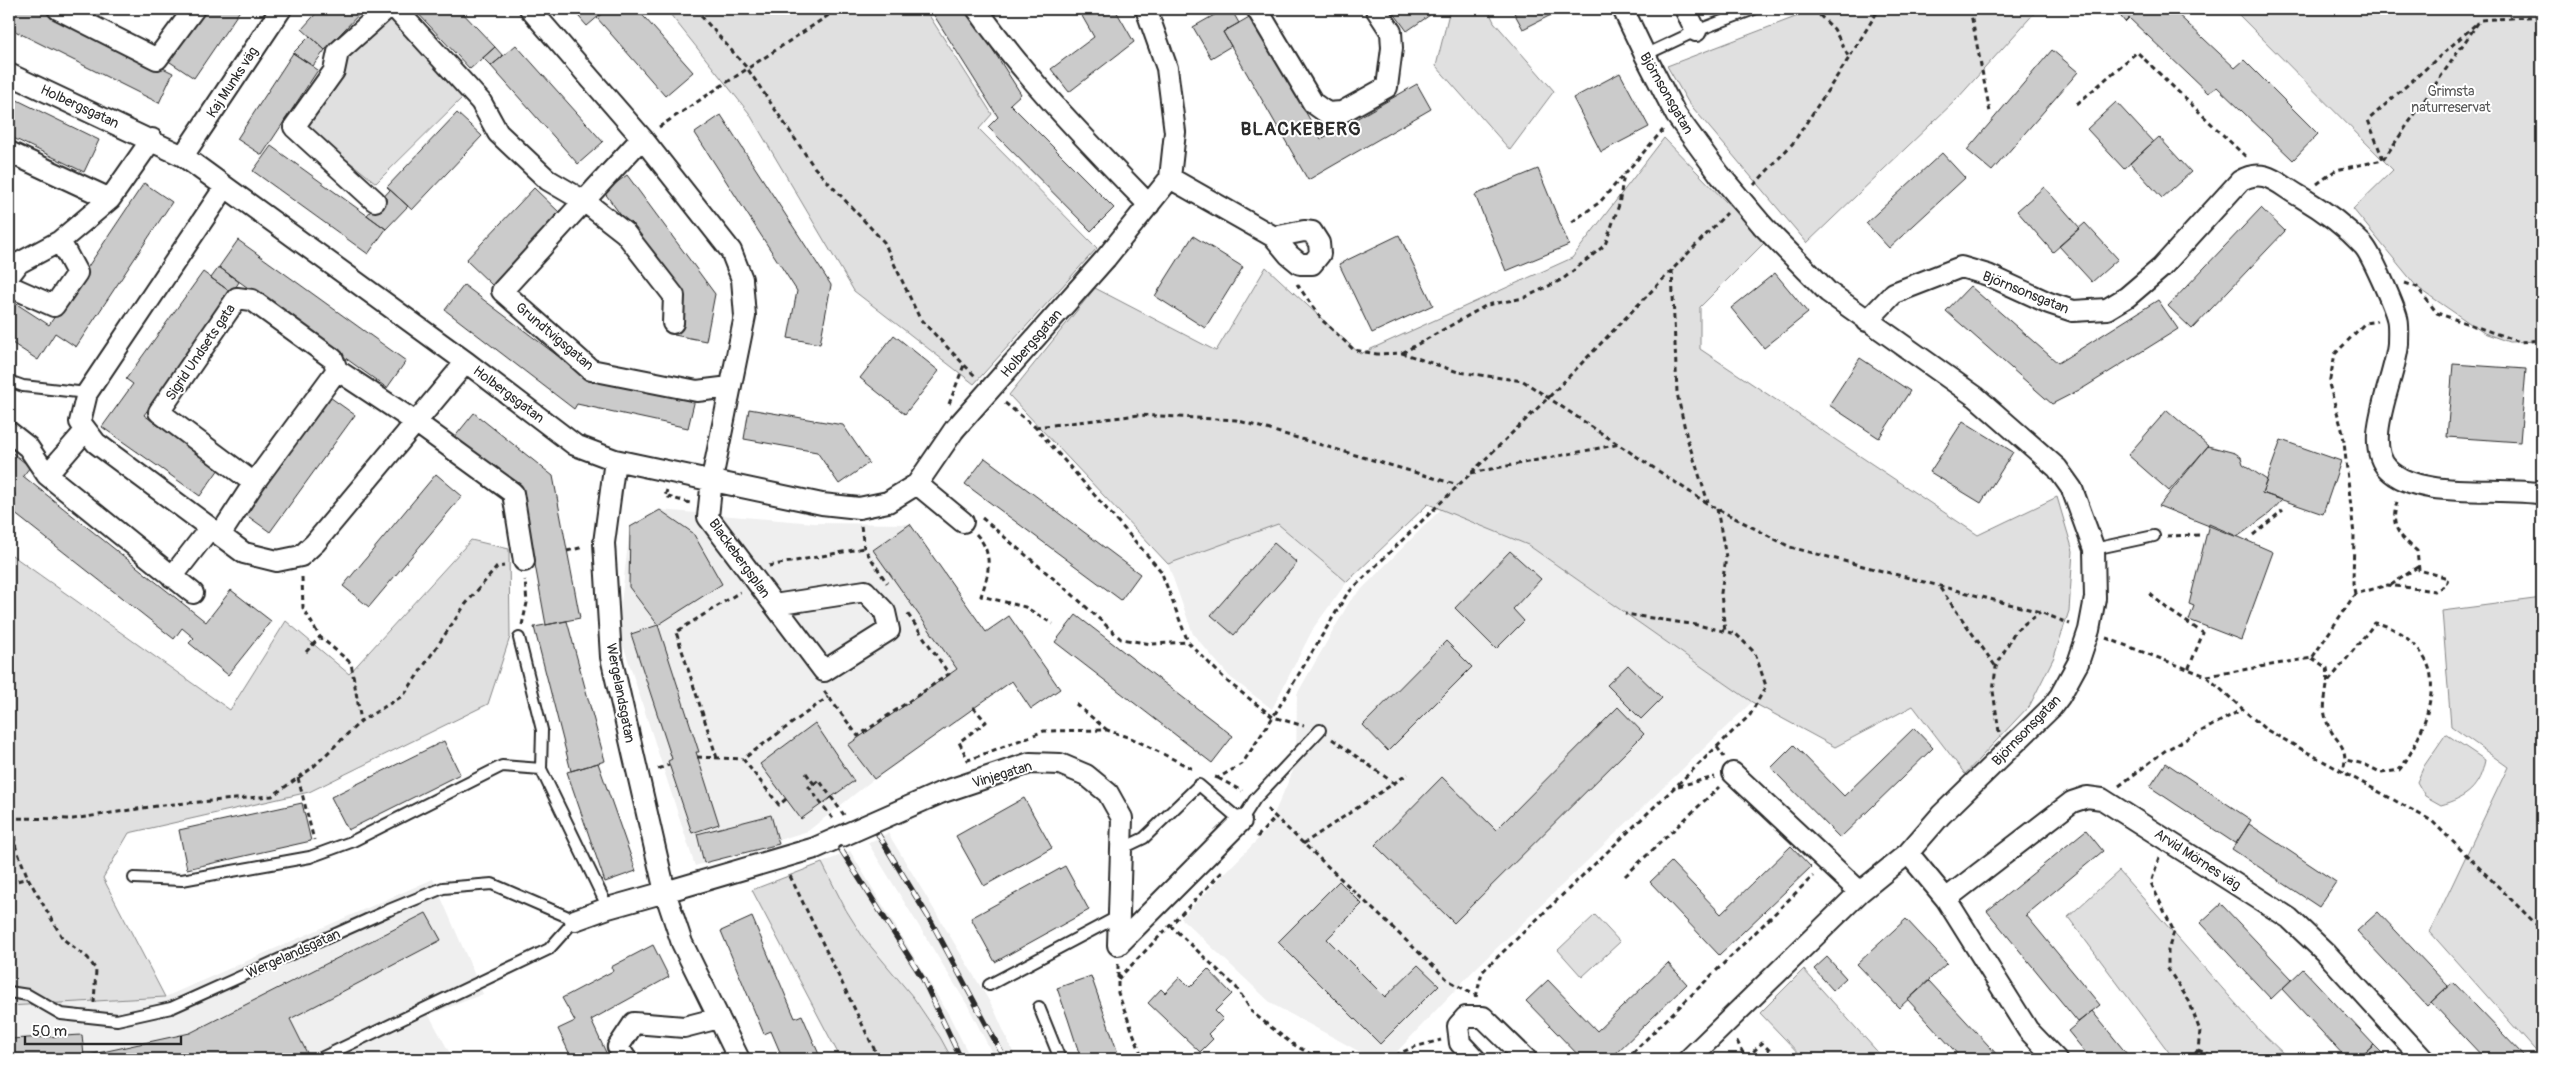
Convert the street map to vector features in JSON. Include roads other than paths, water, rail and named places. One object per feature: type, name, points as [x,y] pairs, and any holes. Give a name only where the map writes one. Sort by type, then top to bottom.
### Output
[{"type":"street","points":[[58,9],[157,59],[194,9]]},
{"type":"street","name":"Kaj Munks väg","points":[[184,156],[281,9]]},
{"type":"street","points":[[375,201],[294,128],[334,71],[338,52],[386,9],[395,9],[481,102],[498,133],[548,180],[584,201],[624,233],[674,296],[673,323]]},
{"type":"street","points":[[530,9],[642,138],[731,251],[742,279],[745,316],[712,479]]},
{"type":"street","points":[[977,9],[1007,51],[1070,122],[1149,204]]},
{"type":"street","points":[[1146,9],[1167,68],[1175,132],[1170,178],[1274,236],[1289,255],[1300,264],[1312,264],[1320,254],[1319,243],[1312,232],[1304,231],[1274,236]]},
{"type":"street","points":[[1257,9],[1313,103],[1327,113],[1342,112],[1387,87],[1392,48],[1391,32],[1376,9]]},
{"type":"street","name":"Björnsonsgatan","points":[[1623,9],[1644,56],[1676,115],[1720,175],[1763,226],[1828,292],[1976,397],[2057,468],[2072,489],[2094,549],[2095,598],[2089,630],[2078,663],[2060,696],[1941,815],[1908,853],[1860,892],[1689,1059]]},
{"type":"street","points":[[1685,9],[1696,31]]},
{"type":"street","name":"Holbergsgatan","points":[[9,74],[152,139],[184,156],[466,362],[575,445],[615,460],[712,479],[822,504],[859,508],[888,502],[917,484],[954,430],[1106,258],[1170,178]]},
{"type":"street","name":"Grundtvigsgatan","points":[[642,138],[502,291],[591,370],[697,391],[730,387]]},
{"type":"street","points":[[9,276],[19,263],[60,241],[110,199],[152,139]]},
{"type":"street","points":[[9,152],[110,199]]},
{"type":"street","name":"Björnsonsgatan","points":[[1867,321],[1894,293],[1961,267],[1988,275],[2049,303],[2073,311],[2107,309],[2127,296],[2161,268],[2240,181],[2252,174],[2265,176],[2322,209],[2365,247],[2397,318],[2398,346],[2379,425],[2379,451],[2386,468],[2403,480],[2437,488],[2527,491],[2542,494]]},
{"type":"street","points":[[225,187],[87,393],[80,422],[96,444],[215,532],[244,553],[277,561],[301,556],[315,544],[466,362]]},
{"type":"street","points":[[9,286],[54,306],[77,273],[60,241]]},
{"type":"street","name":"Sigrid Undsets gata","points":[[254,483],[159,412],[237,298],[252,300],[333,359],[337,370],[417,423]]},
{"type":"street","points":[[172,577],[215,532],[254,483],[337,370]]},
{"type":"street","points":[[417,423],[513,493],[524,561]]},
{"type":"street","points":[[47,475],[86,430]]},
{"type":"street","points":[[9,432],[28,447],[47,475],[193,593]]},
{"type":"street","name":"Wergelandsgatan","points":[[615,460],[604,543],[612,657],[665,892],[682,943],[739,1059]]},
{"type":"street","name":"Blackebergsplan","points":[[712,479],[708,517],[746,580],[774,605],[824,671],[889,630],[885,612],[865,592],[774,605]]},
{"type":"street","points":[[917,484],[963,522]]},
{"type":"street","name":"Vinjegatan","points":[[665,892],[815,848],[940,793],[1030,763],[1060,764],[1086,775],[1108,794],[1122,818],[1118,945],[1241,821]]},
{"type":"street","points":[[1733,773],[1860,892]]},
{"type":"street","name":"Arvid Mörnes väg","points":[[1946,899],[2072,802],[2087,797],[2102,799],[2289,918],[2327,954],[2423,1059]]},
{"type":"street","points":[[1908,853],[1946,899],[2028,1030],[2056,1059]]},
{"type":"street","points":[[575,920],[608,908],[665,892]]},
{"type":"street","points":[[1475,1059],[1460,1043],[1458,1026],[1466,1017],[1483,1017],[1526,1059]]},
{"type":"street","points":[[626,1059],[618,1047],[634,1023],[684,1027],[719,1018]]},
{"type":"lane","points":[[1644,56],[1696,31],[1754,9]]},
{"type":"lane","points":[[9,381],[23,386],[87,393]]},
{"type":"lane","points":[[2094,549],[2154,536]]},
{"type":"lane","points":[[520,638],[542,730],[541,769],[608,908]]},
{"type":"lane","points":[[1121,849],[1144,838],[1199,785],[1241,821],[1255,798],[1320,730]]},
{"type":"lane","points":[[134,878],[182,880],[317,855],[351,842],[502,766],[541,769]]},
{"type":"lane","name":"Wergelandsgatan","points":[[9,992],[28,995],[61,1014],[93,1018],[116,1020],[171,1008],[389,910],[443,888],[492,884],[575,920]]},
{"type":"lane","points":[[989,984],[1119,916]]},
{"type":"lane","points":[[320,1058],[549,949],[575,920]]},
{"type":"lane","points":[[1038,1007],[1060,1059]]},
{"type":"railway","points":[[878,834],[932,923],[1005,1059]]},
{"type":"railway","points":[[840,848],[923,979],[961,1059]]},
{"type":"district","name":"BLACKEBERG","points":[[1301,128]]},
{"type":"park label","name":"Grimsta naturreservat","points":[[2451,99]]}]
